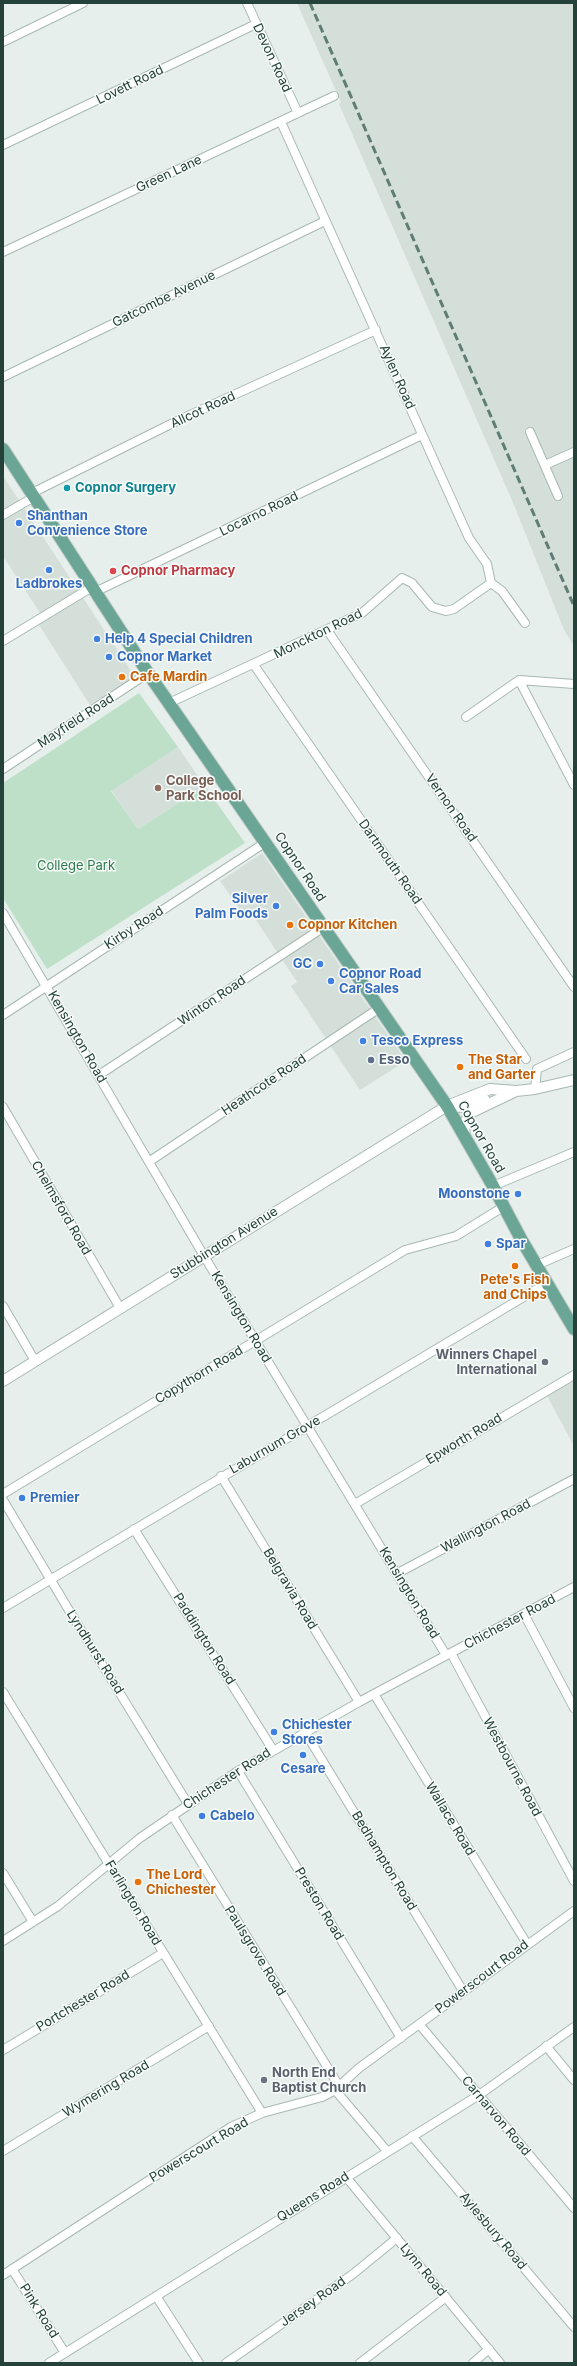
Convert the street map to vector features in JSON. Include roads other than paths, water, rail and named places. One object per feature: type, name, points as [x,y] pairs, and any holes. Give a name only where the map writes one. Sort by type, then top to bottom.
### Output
[{"type":"main road","name":"Copnor Road","points":[[3,449],[148,673],[324,926],[378,1009],[447,1106],[494,1186],[503,1207],[574,1329]]},
{"type":"street","points":[[3,42],[83,3]]},
{"type":"street","name":"Devon Road","points":[[247,3],[298,113]]},
{"type":"street","name":"Lovett Road","points":[[3,145],[256,24]]},
{"type":"street","name":"Green Lane","points":[[3,252],[334,96]]},
{"type":"street","name":"Aylen Road","points":[[281,122],[469,538],[487,564],[491,583]]},
{"type":"street","name":"Gatcombe Avenue","points":[[3,377],[325,221]]},
{"type":"street","name":"Allcot Road","points":[[3,515],[33,495],[180,420],[376,330]]},
{"type":"street","points":[[530,432],[558,496]]},
{"type":"street","name":"Locarno Road","points":[[3,641],[94,590],[422,435]]},
{"type":"street","points":[[545,465],[574,452]]},
{"type":"street","name":"Monckton Road","points":[[169,703],[254,665],[369,609],[402,578],[412,583],[432,607],[446,611],[454,609],[491,583]]},
{"type":"street","points":[[491,583],[502,591],[525,623]]},
{"type":"street","name":"Vernon Road","points":[[327,630],[574,987]]},
{"type":"street","name":"Dartmouth Road","points":[[254,665],[526,1059]]},
{"type":"street","name":"Mayfield Road","points":[[3,769],[148,673]]},
{"type":"street","points":[[520,680],[574,785]]},
{"type":"street","points":[[466,717],[520,680],[574,684]]},
{"type":"street","name":"Kirby Road","points":[[3,1015],[266,842]]},
{"type":"street","name":"Kensington Road","points":[[3,913],[47,985],[255,1341],[449,1654]]},
{"type":"street","name":"Winton Road","points":[[99,1075],[324,926]]},
{"type":"street","name":"Heathcote Road","points":[[150,1161],[378,1009]]},
{"type":"street","points":[[535,1089],[537,1069],[574,1052]]},
{"type":"street","points":[[464,1136],[465,1124],[470,1113],[516,1091],[535,1089],[574,1080]]},
{"type":"street","name":"Stubbington Avenue","points":[[3,1381],[447,1106],[490,1089],[516,1091]]},
{"type":"street","name":"Chelmsford Road","points":[[3,1108],[120,1308]]},
{"type":"street","points":[[494,1186],[574,1152]]},
{"type":"street","name":"Copythorn Road","points":[[3,1494],[405,1250],[456,1236],[503,1207]]},
{"type":"street","points":[[537,1266],[574,1249]]},
{"type":"street","name":"Laburnum Grove","points":[[3,1608],[547,1282]]},
{"type":"street","points":[[3,1306],[35,1361]]},
{"type":"street","name":"Epworth Road","points":[[355,1504],[574,1374]]},
{"type":"street","name":"Belgravia Road","points":[[222,1476],[359,1702]]},
{"type":"street","name":"Wallington Road","points":[[398,1573],[574,1479]]},
{"type":"street","name":"Lyndhurst Road","points":[[3,1500],[188,1804]]},
{"type":"street","name":"Paddington Road","points":[[134,1529],[273,1750]]},
{"type":"street","name":"Chichester Road","points":[[3,1941],[58,1906],[108,1863],[172,1815],[238,1771],[359,1702],[574,1587]]},
{"type":"street","points":[[524,1614],[574,1708]]},
{"type":"street","name":"Westbourne Road","points":[[449,1654],[574,1881]]},
{"type":"street","name":"Farlington Road","points":[[3,1692],[262,2114]]},
{"type":"street","name":"Wallace Road","points":[[374,1694],[527,1944]]},
{"type":"street","name":"Bedhampton Road","points":[[305,1732],[463,1991]]},
{"type":"street","name":"Preston Road","points":[[238,1771],[400,2038]]},
{"type":"street","name":"Paulsgrove Road","points":[[172,1815],[337,2088],[387,2151]]},
{"type":"street","points":[[3,1873],[33,1922]]},
{"type":"street","name":"Powerscourt Road","points":[[3,2275],[231,2127],[262,2114],[308,2102],[337,2088],[400,2038],[574,1911]]},
{"type":"street","name":"Portchester Road","points":[[3,2050],[163,1952]]},
{"type":"street","name":"Carnarvon Road","points":[[419,2024],[574,2208]]},
{"type":"street","name":"Wymering Road","points":[[3,2151],[209,2026]]},
{"type":"street","name":"Queens Road","points":[[49,2363],[478,2095],[574,2027]]},
{"type":"street","points":[[546,2046],[574,2080]]},
{"type":"street","name":"Aylesbury Road","points":[[412,2136],[574,2327]]},
{"type":"street","name":"Lynn Road","points":[[346,2177],[500,2363]]},
{"type":"street","name":"Jersey Road","points":[[226,2363],[353,2274],[397,2238]]},
{"type":"street","name":"Pink Road","points":[[12,2269],[65,2353]]},
{"type":"street","points":[[156,2296],[199,2363]]},
{"type":"street","points":[[360,2363],[446,2296]]},
{"type":"street","points":[[473,2363],[489,2349]]},
{"type":"railway","points":[[310,3],[574,606]]},
{"type":"place","name":"Copnor Surgery","points":[[67,488]]},
{"type":"place","name":"Shanthan Convenience Store","points":[[19,523]]},
{"type":"place","name":"Ladbrokes","points":[[49,570]]},
{"type":"place","name":"Copnor Pharmacy","points":[[113,571]]},
{"type":"place","name":"Help 4 Special Children","points":[[97,639]]},
{"type":"place","name":"Copnor Market","points":[[109,657]]},
{"type":"place","name":"Cafe Mardin","points":[[122,677]]},
{"type":"place","name":"College Park School","points":[[158,788]]},
{"type":"place","name":"Silver Palm Foods","points":[[276,906]]},
{"type":"place","name":"Copnor Kitchen","points":[[290,925]]},
{"type":"place","name":"GC","points":[[320,964]]},
{"type":"place","name":"Copnor Road Car Sales","points":[[331,981]]},
{"type":"place","name":"Tesco Express","points":[[363,1041]]},
{"type":"place","name":"Esso","points":[[371,1060]]},
{"type":"place","name":"The Star and Garter","points":[[460,1067]]},
{"type":"place","name":"Moonstone","points":[[518,1194]]},
{"type":"place","name":"Spar","points":[[488,1244]]},
{"type":"place","name":"Pete's Fish and Chips","points":[[515,1266]]},
{"type":"place","name":"Winners Chapel International","points":[[545,1362]]},
{"type":"place","name":"Premier","points":[[22,1498]]},
{"type":"place","name":"Chichester Stores","points":[[274,1732]]},
{"type":"place","name":"Cesare","points":[[303,1755]]},
{"type":"place","name":"Cabelo","points":[[202,1816]]},
{"type":"place","name":"The Lord Chichester","points":[[138,1882]]},
{"type":"place","name":"North End Baptist Church","points":[[264,2080]]},
{"type":"park label","name":"College Park","points":[[76,866]]}]
